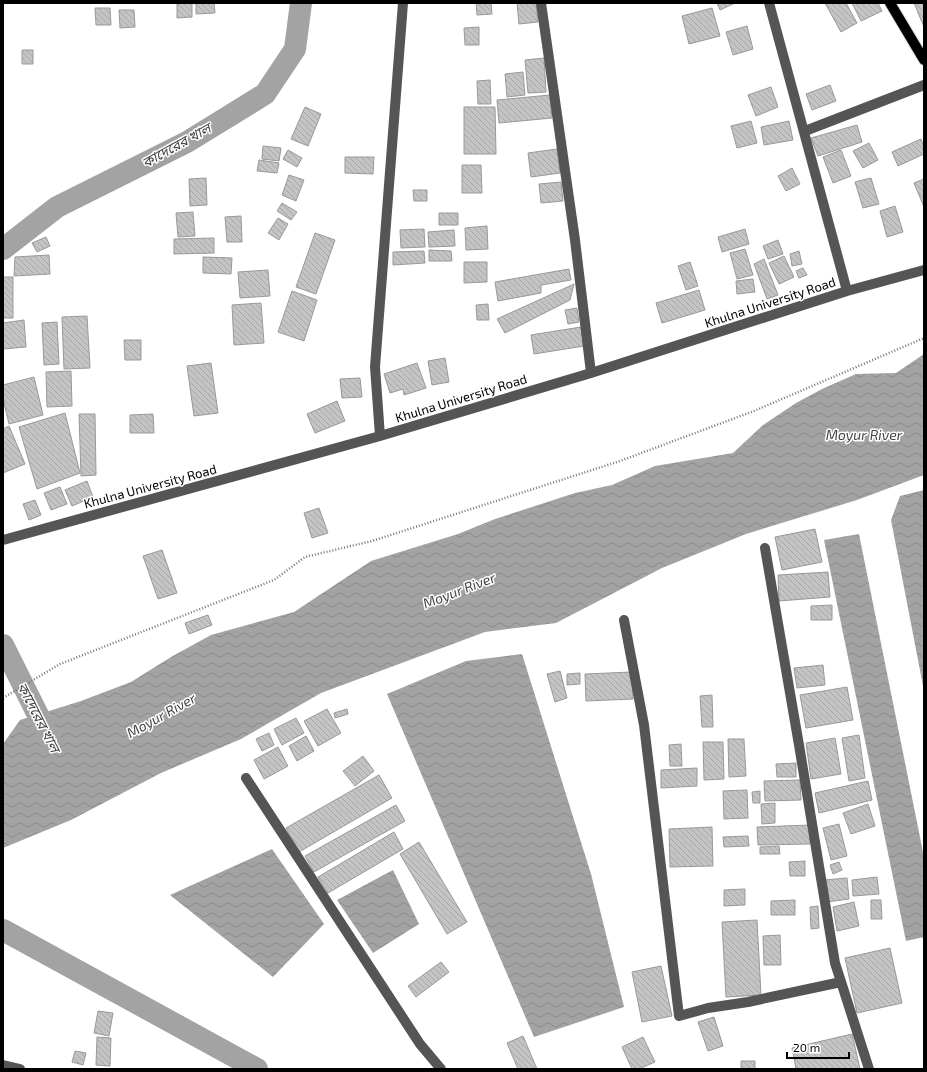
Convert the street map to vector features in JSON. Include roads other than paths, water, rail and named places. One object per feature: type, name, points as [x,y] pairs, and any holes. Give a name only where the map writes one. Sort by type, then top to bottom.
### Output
[{"type":"main road","points":[[890,3],[924,60]]},
{"type":"street","points":[[380,436],[375,367],[402,3]]},
{"type":"street","points":[[541,3],[575,240],[591,373]]},
{"type":"street","points":[[769,3],[805,131],[847,291]]},
{"type":"street","points":[[805,131],[924,85]]},
{"type":"street","name":"Khulna University Road","points":[[3,540],[380,436],[591,373],[847,291],[924,270]]},
{"type":"street","points":[[765,548],[800,745],[835,963],[869,1069]]},
{"type":"street","points":[[624,620],[644,725],[679,1016],[708,1008],[748,1002],[841,982]]},
{"type":"street","points":[[246,778],[420,1044],[441,1069]]},
{"type":"street","points":[[3,1065],[20,1069]]},
{"type":"water","name":"Moyur River","points":[[924,354],[924,475],[857,500],[746,534],[662,568],[556,623],[485,632],[321,693],[241,739],[161,773],[71,820],[3,848],[3,744],[20,720],[81,701],[131,682],[171,657],[211,635],[294,612],[371,561],[458,534],[495,519],[575,493],[612,485],[655,466],[733,453],[763,425],[796,403],[822,389],[856,374],[896,373]]},
{"type":"water","points":[[924,490],[924,691],[891,520],[900,496]]},
{"type":"water","points":[[859,534],[924,857],[924,937],[906,941],[824,540]]},
{"type":"water","points":[[522,654],[591,874],[624,1007],[534,1037],[387,694],[466,661]]},
{"type":"water","points":[[272,849],[324,924],[273,977],[170,895]]},
{"type":"water","points":[[393,870],[419,924],[373,953],[337,900]]},
{"type":"waterway","name":"কাদেরের খাল","points":[[3,249],[57,207],[187,142],[265,94],[295,49],[301,3]]},
{"type":"waterway","name":"কাদেরের খাল","points":[[3,645],[51,741]]},
{"type":"waterway","points":[[3,930],[257,1069]]}]
